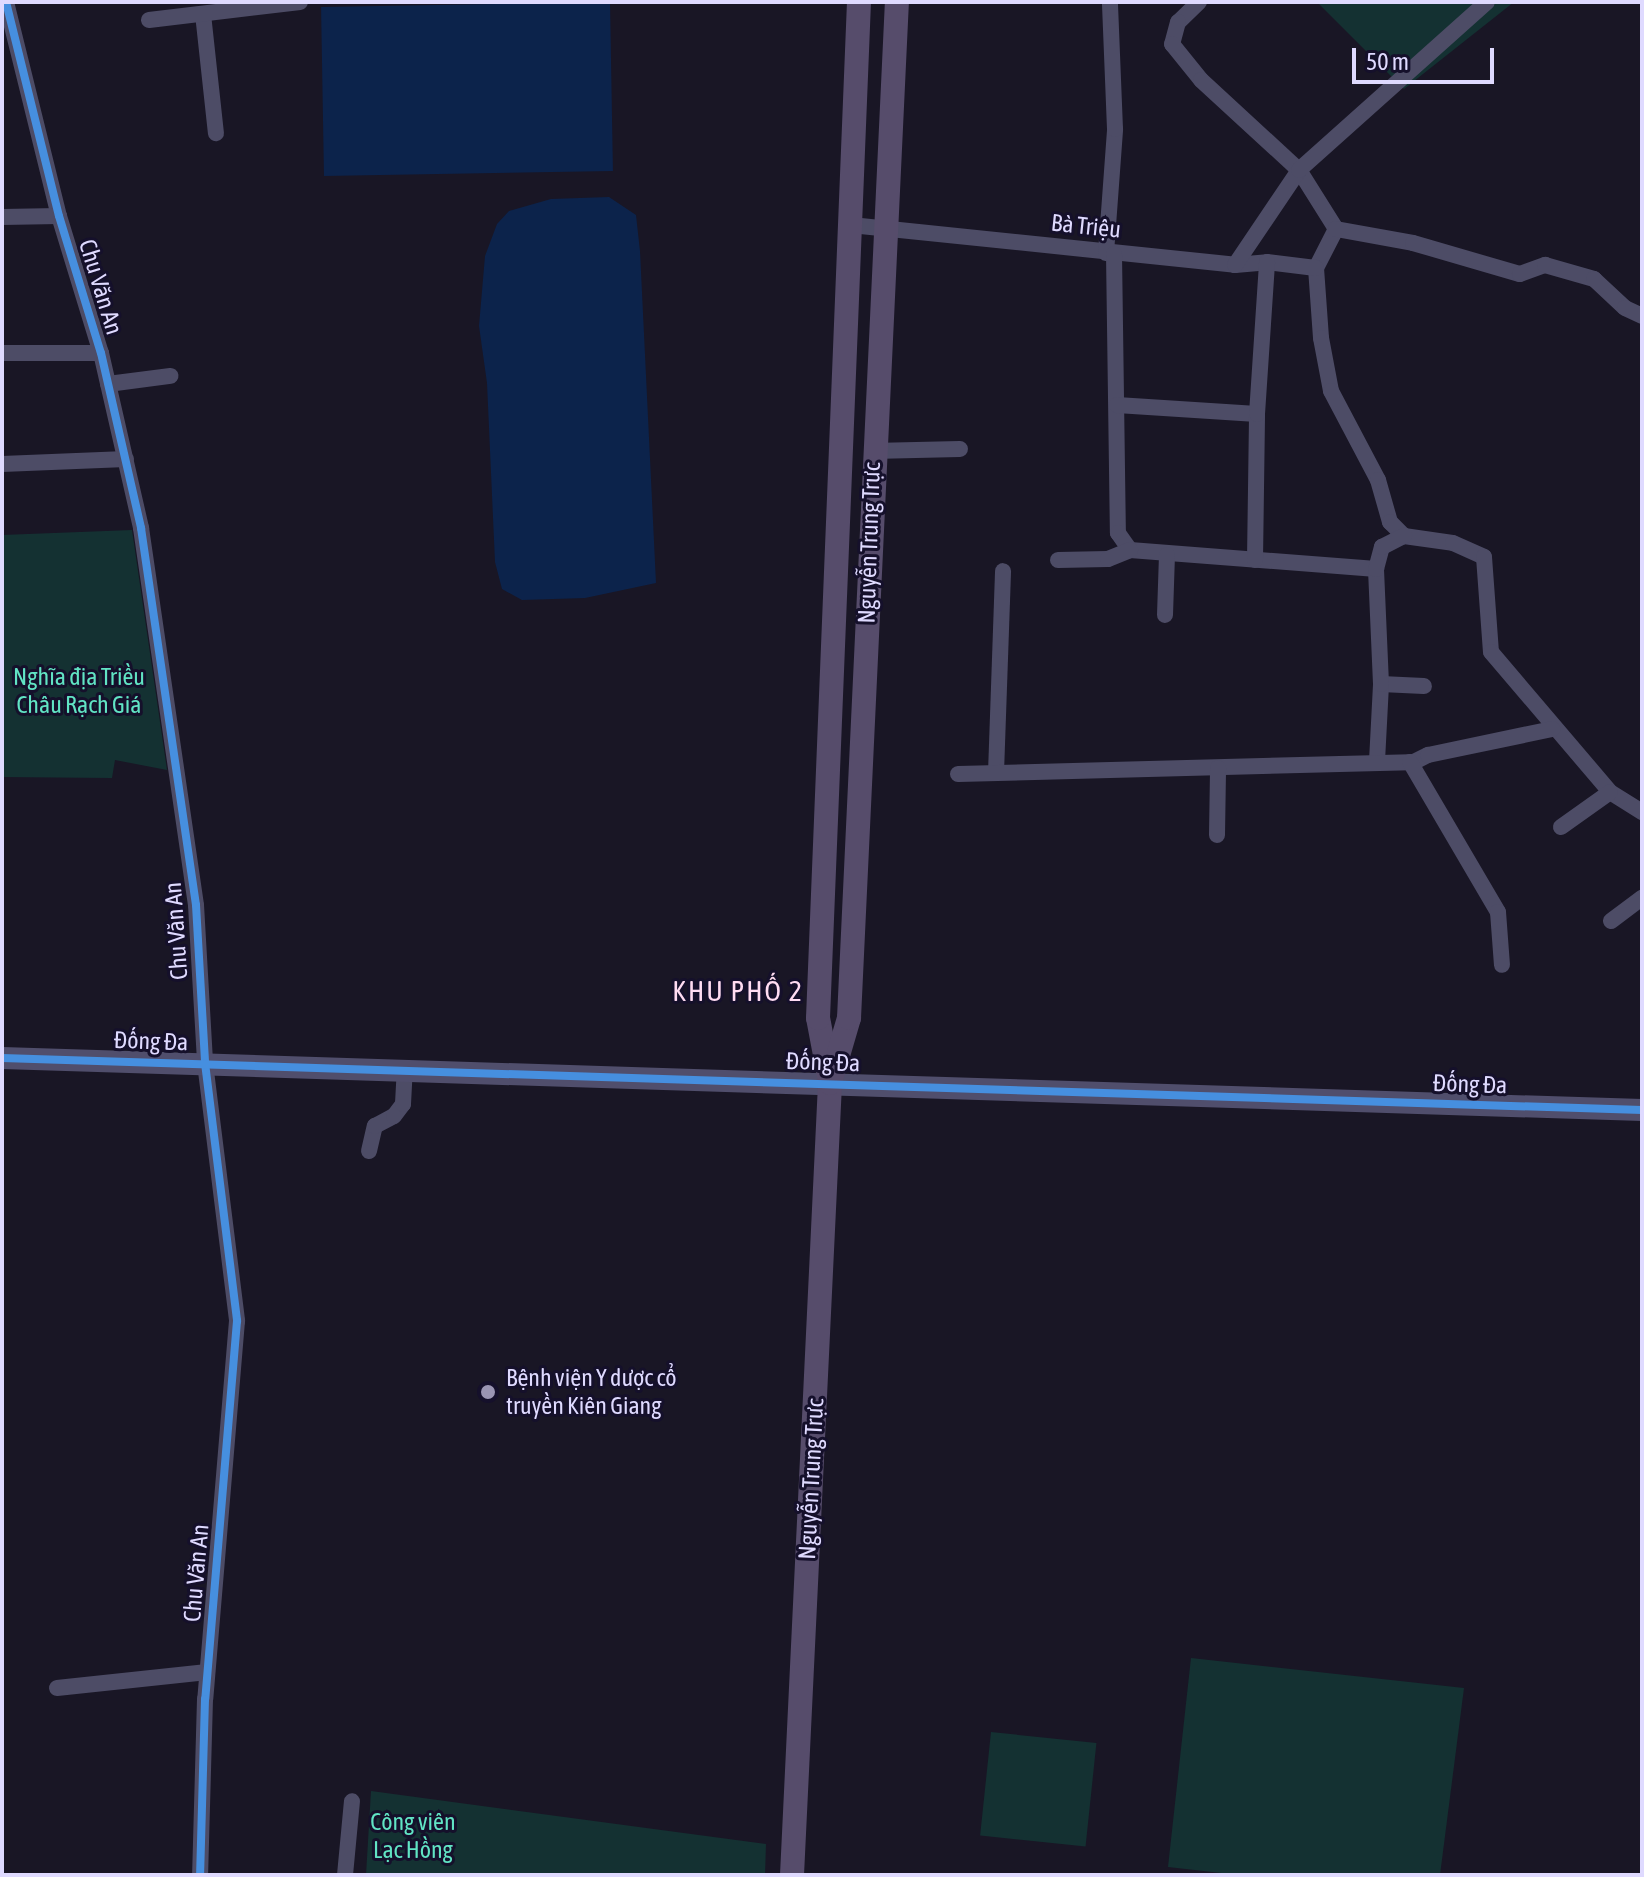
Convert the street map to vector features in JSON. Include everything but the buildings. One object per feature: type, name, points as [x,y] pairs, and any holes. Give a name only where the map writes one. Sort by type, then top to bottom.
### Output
[{"type":"main road","name":"Nguyễn Trung Trực","points":[[792,1875],[830,1083],[818,1018],[859,2]]},
{"type":"main road","name":"Nguyễn Trung Trực","points":[[830,1083],[849,1018],[872,451],[888,229],[897,2]]},
{"type":"street","name":"Chu Văn An","points":[[6,2],[59,216],[101,353],[141,528],[189,850],[205,1063],[237,1321],[207,1672],[200,1875]]},
{"type":"street","points":[[149,20],[212,10],[300,2]]},
{"type":"street","points":[[1110,2],[1115,129],[1110,253],[1117,405],[1118,533],[1130,550]]},
{"type":"street","points":[[1199,2],[1178,22],[1172,44],[1201,80],[1299,170],[1336,229],[1413,243],[1520,274],[1545,265],[1594,279],[1625,308],[1642,316]]},
{"type":"street","points":[[1235,265],[1299,170],[1487,2]]},
{"type":"street","points":[[212,10],[216,133]]},
{"type":"street","points":[[2,217],[59,216]]},
{"type":"street","name":"Bà Triệu","points":[[851,225],[1235,265],[1267,262],[1316,268]]},
{"type":"street","points":[[1336,229],[1316,268],[1331,391],[1378,480],[1390,522],[1404,536]]},
{"type":"street","points":[[1255,560],[1257,414],[1267,262]]},
{"type":"street","points":[[2,353],[101,353]]},
{"type":"street","points":[[108,384],[170,376]]},
{"type":"street","points":[[1117,405],[1257,414]]},
{"type":"street","points":[[872,451],[960,449]]},
{"type":"street","points":[[2,464],[126,459]]},
{"type":"street","points":[[1377,761],[1381,684],[1376,569],[1382,547],[1404,536],[1453,543],[1484,557],[1490,600],[1488,646],[1552,729],[1610,792],[1642,812]]},
{"type":"street","points":[[1058,560],[1108,559],[1130,550],[1376,569]]},
{"type":"street","points":[[1165,615],[1167,555]]},
{"type":"street","points":[[996,773],[1003,571]]},
{"type":"street","points":[[1381,684],[1424,686]]},
{"type":"street","points":[[958,774],[1377,761],[1412,763],[1428,755],[1552,729]]},
{"type":"street","points":[[1412,763],[1498,912],[1502,965]]},
{"type":"street","points":[[1217,835],[1218,768]]},
{"type":"street","points":[[1561,827],[1610,792]]},
{"type":"street","points":[[1611,921],[1642,898]]},
{"type":"street","name":"Đống Đa","points":[[2,1058],[1642,1110]]},
{"type":"street","points":[[369,1151],[375,1126],[394,1116],[403,1104],[405,1069]]},
{"type":"street","points":[[57,1688],[207,1672]]},
{"type":"street","points":[[345,1875],[352,1801]]},
{"type":"green space","points":[[1317,2],[1514,2],[1404,89]]},
{"type":"green space","name":"Nghĩa địa Triều Châu Rạch Giá","points":[[132,530],[167,770],[115,760],[112,778],[2,777],[2,535]]},
{"type":"green space","points":[[1191,1658],[1464,1688],[1440,1875],[1239,1875],[1168,1867]]},
{"type":"green space","points":[[991,1732],[1096,1743],[1086,1847],[980,1835]]},
{"type":"green space","name":"Công viên Lạc Hồng","points":[[371,1791],[766,1844],[765,1875],[366,1875]]},
{"type":"water","points":[[610,2],[613,171],[324,176],[321,7]]},
{"type":"water","points":[[609,197],[636,215],[656,583],[585,598],[522,600],[502,589],[495,562],[487,383],[479,326],[485,256],[497,224],[509,211],[551,199]]},
{"type":"cycle path","points":[[6,2],[59,216],[101,353],[141,528],[196,905],[205,1063],[237,1321],[205,1699],[200,1875]]},
{"type":"cycle path","points":[[2,1058],[1642,1110]]},
{"type":"place","name":"Bệnh viện Y dược cổ truyền Kiên Giang","points":[[488,1392]]},
{"type":"district","name":"KHU PHỐ 2","points":[[738,991]]}]
